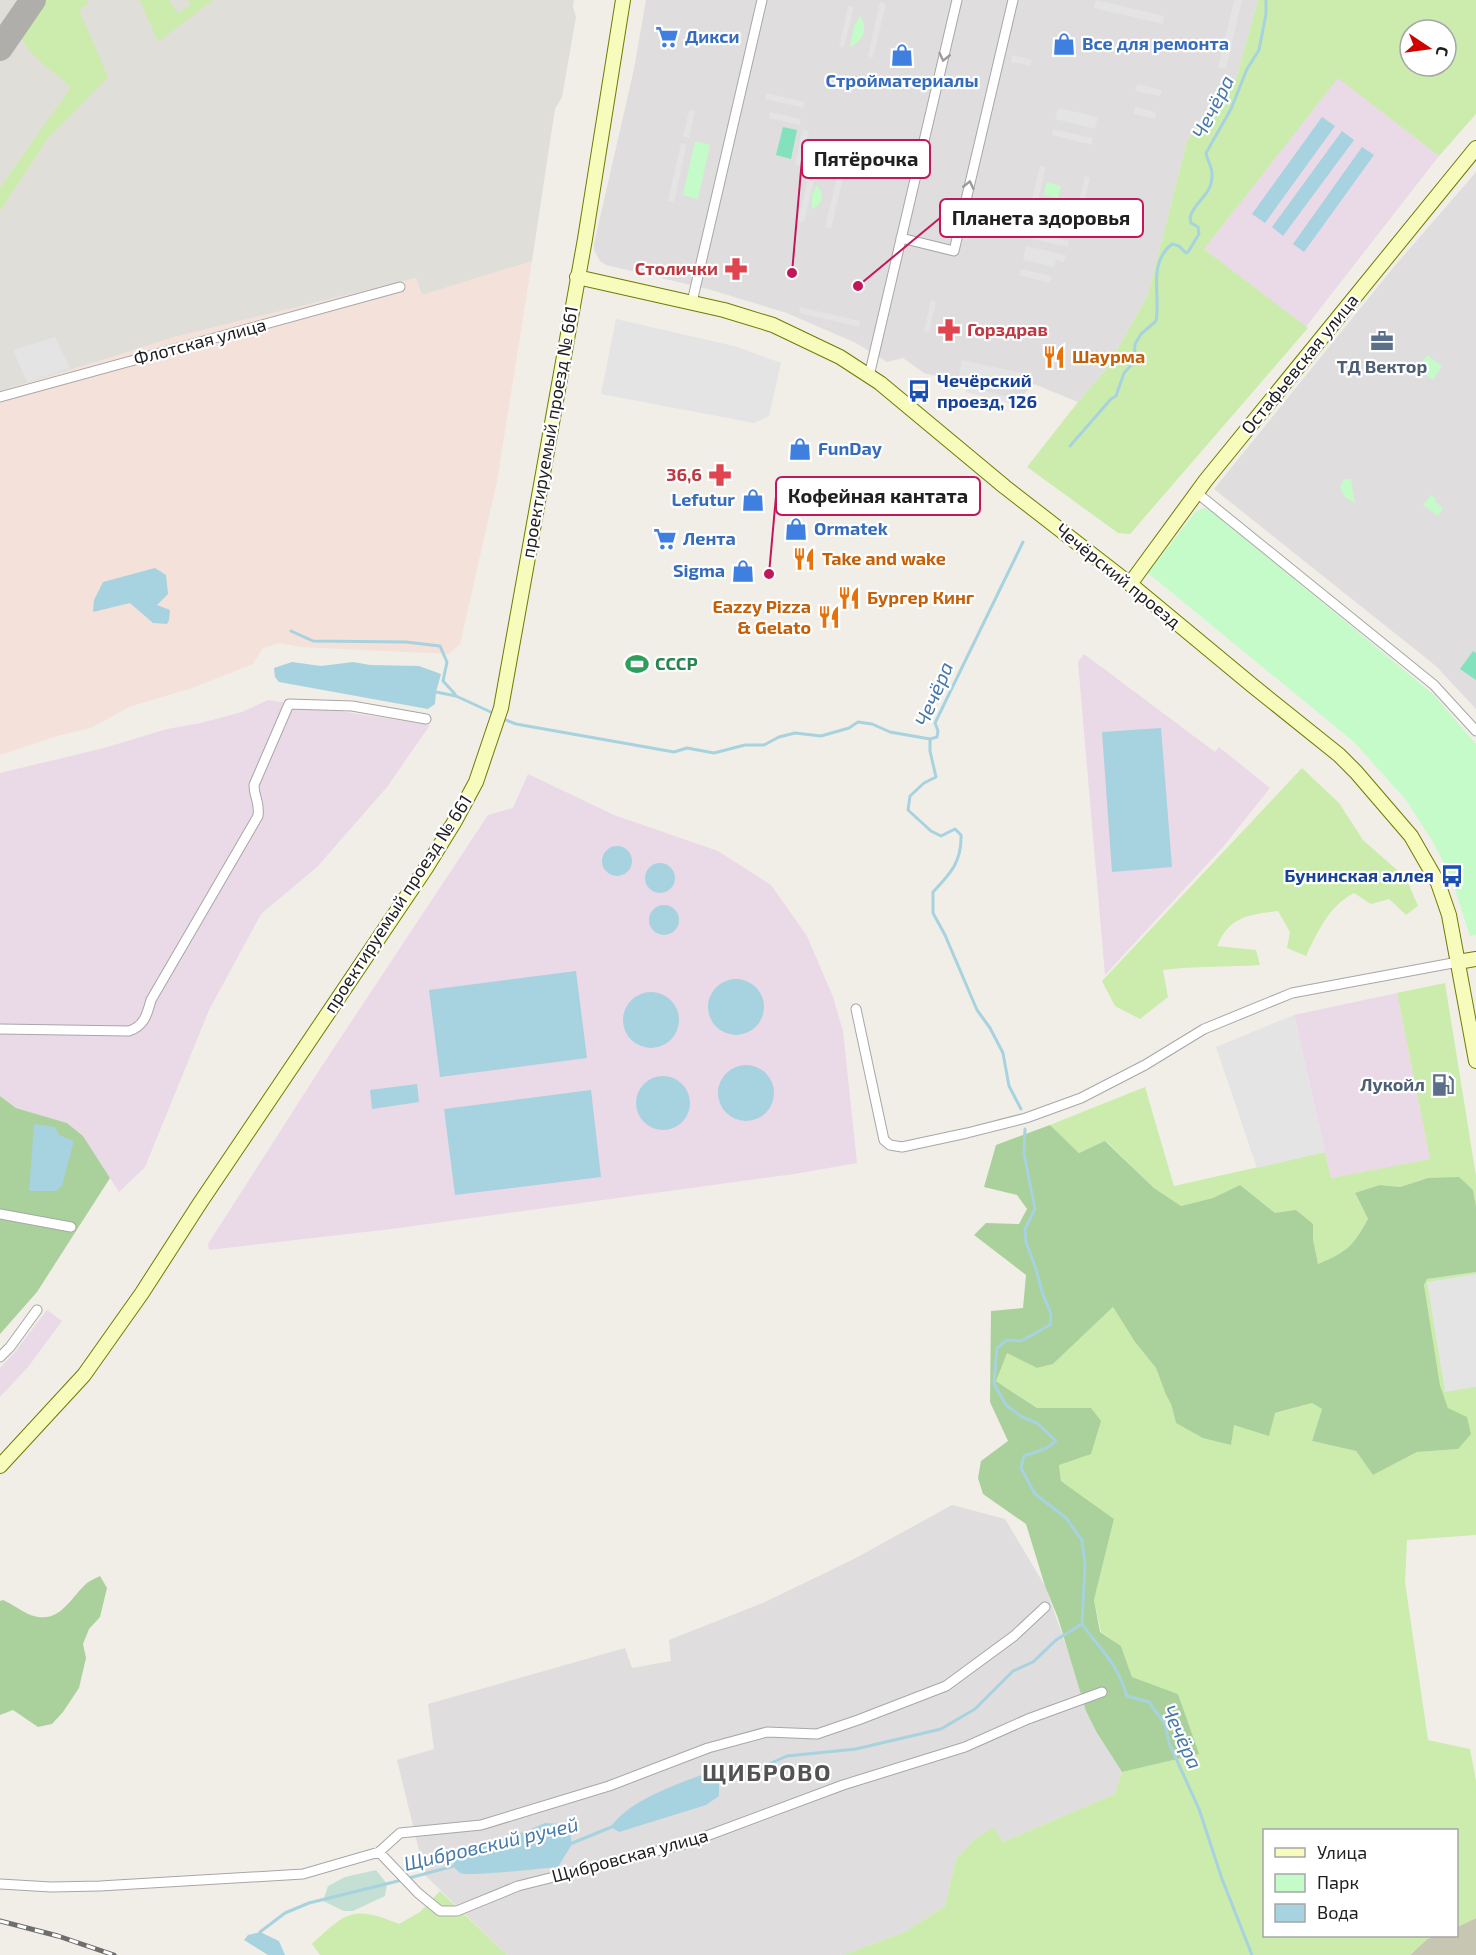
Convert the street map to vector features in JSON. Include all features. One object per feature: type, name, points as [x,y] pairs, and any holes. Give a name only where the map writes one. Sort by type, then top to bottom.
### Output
[{"type":"main road","name":"проектируемый проезд № 661","points":[[0,1466],[84,1376],[142,1293],[426,868],[476,782],[501,708],[578,277],[623,0]]},
{"type":"main road","name":"Остафьевская улица","points":[[1130,584],[1197,493],[1476,148]]},
{"type":"main road","name":"Чечёрский проезд","points":[[578,277],[724,310],[773,325],[840,357],[869,376],[1005,487],[1130,584],[1253,687],[1339,755],[1411,836],[1438,883],[1449,915],[1476,1061]]},
{"type":"main road","points":[[1458,962],[1476,959]]},
{"type":"street","points":[[692,302],[762,0]]},
{"type":"street","points":[[869,376],[957,0]]},
{"type":"street","points":[[901,238],[954,251],[1013,0]]},
{"type":"street","name":"Флотская улица","points":[[0,397],[400,287]]},
{"type":"street","points":[[1197,493],[1418,671],[1441,691],[1476,731]]},
{"type":"street","points":[[0,1029],[129,1031],[137,1028],[145,1018],[151,1000],[258,816],[260,804],[254,793],[254,785],[289,704],[352,706],[426,719]]},
{"type":"street","points":[[856,1009],[884,1140],[890,1145],[902,1147],[1026,1118],[1081,1098],[1145,1065],[1204,1029],[1292,993],[1458,962]]},
{"type":"street","points":[[0,1214],[71,1227]]},
{"type":"street","points":[[0,1357],[37,1310]]},
{"type":"street","points":[[0,1884],[51,1887],[100,1886],[303,1874],[379,1852],[400,1833],[482,1825],[609,1786],[718,1745],[767,1732],[817,1734],[858,1720],[946,1686],[1014,1636],[1045,1607]]},
{"type":"street","name":"Щибровская улица","points":[[379,1852],[418,1893],[440,1911],[457,1911],[518,1886],[685,1844],[843,1785],[966,1747],[1028,1719],[1102,1692]]},
{"type":"shaded area","points":[[0,0],[574,0],[573,7],[576,17],[562,97],[555,109],[532,261],[422,295],[416,278],[174,337],[0,391]]},
{"type":"shaded area","points":[[646,0],[1258,0],[1236,79],[1187,141],[1148,295],[1105,371],[1078,402],[1034,384],[1021,397],[1019,405],[966,392],[968,384],[924,373],[903,358],[887,362],[856,343],[787,313],[708,289],[606,265],[600,261],[594,250],[594,244],[634,69]]},
{"type":"shaded area","points":[[1096,0],[1164,16],[1163,24],[1094,8]]},
{"type":"shaded area","points":[[1234,0],[1242,0],[1226,69],[1218,67]]},
{"type":"shaded area","points":[[880,2],[886,4],[873,58],[868,56]]},
{"type":"shaded area","points":[[848,6],[854,7],[844,48],[839,47]]},
{"type":"shaded area","points":[[1012,55],[1032,60],[1030,66],[1011,62]]},
{"type":"shaded area","points":[[1338,77],[1439,156],[1305,328],[1204,249]]},
{"type":"shaded area","points":[[1137,84],[1162,90],[1160,96],[1135,91]]},
{"type":"shaded area","points":[[766,93],[805,102],[804,108],[765,99]]},
{"type":"shaded area","points":[[1135,107],[1156,112],[1155,119],[1133,114]]},
{"type":"shaded area","points":[[1058,108],[1098,117],[1095,129],[1055,119]]},
{"type":"shaded area","points":[[689,110],[695,111],[689,138],[683,137]]},
{"type":"shaded area","points":[[770,112],[801,119],[800,125],[769,118]]},
{"type":"shaded area","points":[[803,129],[809,131],[801,166],[795,164]]},
{"type":"shaded area","points":[[1053,129],[1093,138],[1092,145],[1052,135]]},
{"type":"shaded area","points":[[681,143],[687,144],[674,202],[668,201]]},
{"type":"shaded area","points":[[814,153],[820,155],[804,222],[798,221]]},
{"type":"shaded area","points":[[841,160],[847,161],[831,229],[825,227]]},
{"type":"shaded area","points":[[1040,166],[1046,167],[1038,201],[1032,199]]},
{"type":"shaded area","points":[[1476,172],[1476,709],[1436,666],[1214,489],[1393,268]]},
{"type":"shaded area","points":[[1085,176],[1090,178],[1082,211],[1077,210]]},
{"type":"shaded area","points":[[1029,231],[1069,241],[1068,247],[1028,238]]},
{"type":"shaded area","points":[[1026,246],[1066,255],[1064,262],[1056,260],[1054,267],[1023,260]]},
{"type":"shaded area","points":[[532,261],[497,481],[460,644],[449,654],[300,647],[280,643],[263,648],[253,664],[192,688],[129,707],[91,728],[57,736],[0,755],[0,391],[174,337],[416,278],[422,295]]},
{"type":"shaded area","points":[[1021,269],[1052,276],[1050,283],[1019,275]]},
{"type":"shaded area","points":[[931,300],[936,302],[929,332],[924,331]]},
{"type":"shaded area","points":[[800,307],[860,321],[859,327],[799,313]]},
{"type":"shaded area","points":[[616,319],[738,347],[781,363],[769,416],[754,423],[601,394]]},
{"type":"shaded area","points":[[55,337],[70,368],[27,382],[13,350]]},
{"type":"shaded area","points":[[962,360],[1022,373],[1018,388],[959,375]]},
{"type":"shaded area","points":[[968,387],[1021,400],[1019,405],[966,392]]},
{"type":"shaded area","points":[[1084,654],[1215,752],[1219,747],[1270,788],[1223,847],[1105,975],[1078,662]]},
{"type":"shaded area","points":[[268,700],[430,725],[387,787],[317,867],[261,914],[209,1010],[145,1167],[119,1192],[83,1136],[67,1123],[16,1108],[0,1096],[0,773],[104,748],[167,729],[242,712]]},
{"type":"shaded area","points":[[528,774],[614,815],[718,851],[771,885],[807,936],[833,997],[843,1031],[857,1163],[794,1174],[391,1229],[209,1250],[208,1244],[320,1069],[488,815],[513,808]]},
{"type":"shaded area","points":[[1397,993],[1430,1159],[1331,1178],[1294,1015]]},
{"type":"shaded area","points":[[1294,1015],[1325,1152],[1257,1168],[1216,1047]]},
{"type":"shaded area","points":[[1476,1274],[1476,1387],[1445,1392],[1427,1282]]},
{"type":"shaded area","points":[[47,1310],[62,1321],[28,1367],[0,1397],[0,1368]]},
{"type":"shaded area","name":"ЩИБРОВО","points":[[952,1505],[1005,1519],[1045,1586],[1097,1733],[1122,1772],[1115,1794],[1003,1842],[992,1828],[973,1841],[956,1859],[945,1906],[905,1932],[844,1955],[507,1955],[425,1875],[397,1760],[434,1749],[428,1704],[625,1648],[632,1668],[671,1661],[669,1640],[765,1602],[854,1559]]},
{"type":"shaded area","points":[[376,1870],[387,1884],[385,1896],[353,1911],[344,1911],[323,1901],[328,1886],[345,1877]]},
{"type":"shaded area","points":[[1476,1918],[1476,1955],[1410,1955],[1427,1939],[1458,1937],[1458,1927]]},
{"type":"green space","points":[[43,0],[87,0],[88,4],[79,10],[108,77],[48,138],[0,211],[0,188],[71,87],[33,54],[23,39],[22,32],[25,24]]},
{"type":"green space","points":[[140,0],[169,0],[178,13],[191,5],[188,0],[213,0],[158,42]]},
{"type":"green space","points":[[1258,0],[1476,0],[1476,114],[1439,156],[1338,78],[1204,249],[1308,328],[1130,534],[1118,533],[1027,467],[1105,371],[1148,295],[1187,141],[1236,79]]},
{"type":"green space","points":[[860,16],[864,25],[863,34],[855,45],[850,47],[854,26]]},
{"type":"green space","points":[[783,127],[797,130],[791,159],[776,155]]},
{"type":"green space","points":[[695,141],[710,145],[698,199],[683,195]]},
{"type":"green space","points":[[1047,182],[1061,186],[1058,198],[1043,195]]},
{"type":"green space","points":[[817,185],[822,199],[819,205],[812,209],[812,195]]},
{"type":"green space","points":[[1427,355],[1442,366],[1433,380],[1418,369]]},
{"type":"green space","points":[[1344,479],[1351,479],[1355,504],[1344,496],[1340,487]]},
{"type":"green space","points":[[1431,495],[1436,499],[1435,502],[1443,508],[1438,516],[1423,505]]},
{"type":"green space","points":[[1204,508],[1212,511],[1434,695],[1476,744],[1476,935],[1470,936],[1451,877],[1433,842],[1406,800],[1354,742],[1148,573],[1196,511]]},
{"type":"green space","points":[[1473,651],[1476,653],[1476,680],[1460,669]]},
{"type":"green space","points":[[1302,768],[1339,803],[1363,840],[1406,878],[1418,906],[1406,915],[1389,899],[1371,904],[1354,893],[1345,898],[1331,912],[1306,956],[1287,948],[1290,932],[1278,911],[1249,916],[1228,928],[1217,946],[1256,950],[1260,965],[1163,970],[1168,997],[1140,1019],[1115,1006],[1102,981]]},
{"type":"green space","points":[[1445,983],[1476,1176],[1476,1206],[1473,1190],[1428,1178],[1400,1187],[1380,1185],[1355,1194],[1368,1219],[1358,1236],[1343,1252],[1318,1264],[1313,1239],[1313,1224],[1275,1213],[1240,1185],[1213,1198],[1181,1206],[1154,1188],[1106,1141],[1079,1153],[1050,1125],[1145,1087],[1174,1186],[1325,1152],[1331,1178],[1430,1159],[1397,993]]},
{"type":"green space","points":[[0,1096],[16,1108],[67,1123],[83,1136],[110,1178],[37,1292],[0,1334]]},
{"type":"green space","points":[[1050,1125],[1079,1153],[1105,1141],[1154,1188],[1181,1206],[1213,1198],[1240,1185],[1275,1213],[1296,1210],[1313,1224],[1313,1239],[1318,1264],[1343,1252],[1358,1236],[1368,1219],[1355,1193],[1380,1185],[1400,1187],[1428,1178],[1459,1177],[1473,1190],[1476,1206],[1476,1272],[1427,1279],[1424,1285],[1440,1385],[1448,1408],[1467,1417],[1471,1434],[1458,1449],[1417,1452],[1373,1475],[1356,1451],[1312,1441],[1322,1409],[1312,1403],[1275,1413],[1269,1436],[1234,1425],[1231,1445],[1203,1438],[1176,1423],[1156,1368],[1135,1342],[1113,1307],[1053,1364],[1037,1368],[1007,1353],[996,1381],[1037,1408],[1091,1408],[1101,1421],[1091,1454],[1059,1465],[1061,1481],[1114,1519],[1094,1600],[1100,1632],[1121,1646],[1132,1677],[1178,1694],[1199,1754],[1122,1772],[1086,1711],[1026,1524],[983,1494],[978,1478],[981,1461],[1008,1441],[990,1402],[991,1311],[1023,1308],[1026,1275],[974,1235],[986,1223],[1019,1224],[1027,1209],[1017,1195],[984,1187],[996,1145]]},
{"type":"green space","points":[[1476,1272],[1476,1535],[1407,1540],[1405,1582],[1428,1740],[1470,1749],[1476,1781],[1476,1918],[1458,1927],[1458,1829],[1263,1829],[1263,1937],[1433,1937],[1427,1939],[1410,1955],[844,1955],[905,1932],[945,1906],[956,1859],[973,1841],[993,1827],[1003,1842],[1115,1794],[1122,1772],[1198,1754],[1178,1694],[1132,1677],[1121,1646],[1101,1632],[1094,1600],[1114,1519],[1061,1481],[1059,1464],[1090,1408],[1037,1408],[995,1380],[1007,1352],[1037,1368],[1053,1364],[1113,1307],[1135,1342],[1156,1368],[1176,1423],[1231,1445],[1233,1425],[1312,1403],[1322,1409],[1312,1441],[1356,1451],[1373,1475],[1417,1452],[1458,1449],[1440,1385],[1424,1285],[1427,1279]]},
{"type":"green space","points":[[100,1576],[107,1588],[100,1617],[89,1629],[83,1644],[86,1658],[79,1688],[63,1712],[52,1724],[38,1727],[13,1710],[0,1715],[0,1601],[3,1600],[28,1614],[48,1617],[56,1614],[87,1583]]},
{"type":"green space","points":[[440,1891],[507,1955],[320,1955],[312,1944],[333,1925],[351,1915],[371,1915],[399,1924],[420,1912]]},
{"type":"water","points":[[1322,117],[1335,126],[1265,223],[1252,214]]},
{"type":"water","points":[[1342,131],[1354,140],[1283,236],[1272,227]]},
{"type":"water","points":[[1362,147],[1374,155],[1304,252],[1293,244]]},
{"type":"water","points":[[155,568],[166,575],[168,594],[157,605],[170,610],[167,624],[153,623],[130,603],[93,612],[94,600],[103,582]]},
{"type":"water","points":[[292,662],[321,666],[353,662],[370,665],[419,666],[441,674],[435,704],[428,709],[279,682],[275,677],[274,668]]},
{"type":"water","points":[[1161,728],[1172,867],[1112,872],[1102,732]]},
{"type":"water","points":[[617,846],[628,850],[632,861],[628,872],[617,876],[606,872],[602,861],[606,850]]},
{"type":"water","points":[[660,863],[666,864],[674,872],[674,884],[666,892],[660,893],[654,892],[646,884],[645,878],[646,872],[654,864]]},
{"type":"water","points":[[664,905],[675,909],[679,920],[675,931],[664,935],[653,931],[649,920],[653,909]]},
{"type":"water","points":[[576,971],[587,1058],[440,1077],[429,990]]},
{"type":"water","points":[[736,979],[756,987],[764,1007],[756,1027],[736,1035],[716,1027],[708,1007],[716,987]]},
{"type":"water","points":[[651,992],[662,994],[671,1000],[677,1009],[679,1020],[677,1031],[671,1040],[662,1046],[651,1048],[640,1046],[631,1040],[625,1031],[623,1020],[625,1009],[631,1000],[640,994]]},
{"type":"water","points":[[746,1065],[761,1070],[769,1078],[774,1093],[769,1108],[761,1116],[746,1121],[731,1116],[723,1108],[718,1093],[723,1078],[731,1070]]},
{"type":"water","points":[[663,1076],[673,1078],[682,1084],[688,1093],[690,1103],[688,1113],[682,1122],[673,1128],[663,1130],[653,1128],[644,1122],[638,1113],[636,1103],[638,1093],[644,1084],[653,1078]]},
{"type":"water","points":[[417,1084],[419,1102],[372,1109],[370,1090]]},
{"type":"water","points":[[591,1090],[601,1177],[455,1195],[444,1109]]},
{"type":"water","points":[[34,1124],[55,1127],[59,1135],[74,1141],[62,1186],[56,1191],[29,1191]]},
{"type":"water","points":[[704,1774],[713,1774],[719,1781],[719,1796],[706,1805],[619,1832],[611,1827],[629,1809],[640,1802]]},
{"type":"water","points":[[545,1823],[561,1824],[570,1833],[572,1844],[558,1867],[466,1874],[460,1873],[453,1866],[456,1855]]},
{"type":"water","points":[[260,1932],[279,1941],[285,1955],[268,1955],[244,1940],[248,1935]]},
{"type":"waterway","name":"Чечёра","points":[[1070,446],[1116,396],[1124,373],[1134,362],[1135,344],[1141,334],[1156,321],[1157,270],[1164,252],[1172,244],[1188,252],[1199,234],[1198,227],[1191,223],[1190,217],[1211,183],[1212,170],[1206,153],[1231,109],[1247,69],[1259,50],[1266,14],[1266,0]]},
{"type":"waterway","name":"Чечёра","points":[[930,739],[937,737],[938,731],[935,723],[1023,542]]},
{"type":"waterway","points":[[291,631],[313,641],[406,642],[440,646],[447,662],[443,681],[455,694]]},
{"type":"waterway","points":[[436,692],[456,696],[495,714]]},
{"type":"waterway","points":[[501,718],[516,724],[674,752],[687,748],[714,753],[745,745],[764,745],[779,737],[795,733],[821,736],[849,728],[858,722],[872,724],[890,732],[930,739]]},
{"type":"waterway","name":"Чечёра","points":[[930,739],[930,751],[936,777],[924,783],[910,796],[908,810],[931,831],[941,836],[955,829],[961,835],[961,844],[954,867],[933,892],[933,913],[945,935],[977,1010],[990,1028],[1003,1053],[1009,1086],[1021,1109]]},
{"type":"waterway","name":"Чечёра","points":[[1025,1129],[1024,1154],[1035,1209],[1025,1229],[1026,1242],[1051,1314],[1050,1325],[1021,1341],[1007,1340],[997,1348],[994,1384],[1006,1405],[1022,1417],[1037,1423],[1056,1441],[1047,1448],[1024,1456],[1021,1468],[1035,1494],[1066,1518],[1082,1540],[1085,1565],[1082,1624],[1108,1657],[1127,1696],[1149,1702],[1165,1724],[1169,1743],[1199,1809],[1222,1879],[1252,1955]]},
{"type":"waterway","name":"Щибровский ручей","points":[[716,1782],[749,1773],[787,1756],[856,1749],[941,1729],[975,1709],[1013,1671],[1033,1662],[1056,1640],[1082,1624]]},
{"type":"waterway","name":"Щибровский ручей","points":[[570,1844],[614,1826]]},
{"type":"waterway","name":"Щибровский ручей","points":[[409,1878],[454,1866]]},
{"type":"waterway","name":"Щибровский ручей","points":[[260,1932],[285,1913],[309,1903],[402,1880]]},
{"type":"taxiway","points":[[0,48],[33,0]]},
{"type":"railway","points":[[0,1921],[58,1936],[114,1955]]},
{"type":"place","name":"Дикси","points":[[667,37]]},
{"type":"place","name":"Все для ремонта","points":[[1064,44]]},
{"type":"place","name":"Стройматериалы","points":[[902,55]]},
{"type":"place","name":"Столички","points":[[736,269]]},
{"type":"place","name":"Пятёрочка","points":[[792,273]]},
{"type":"place","name":"Планета здоровья","points":[[858,286]]},
{"type":"place","name":"Горздрав","points":[[949,330]]},
{"type":"place","name":"ТД Вектор","points":[[1382,341]]},
{"type":"place","name":"Шаурма","points":[[1054,357]]},
{"type":"place","name":"Чечёрский проезд, 126","points":[[919,391]]},
{"type":"place","name":"FunDay","points":[[800,449]]},
{"type":"place","name":"36,6","points":[[720,475]]},
{"type":"place","name":"Lefutur","points":[[753,500]]},
{"type":"place","name":"Ormatek","points":[[796,529]]},
{"type":"place","name":"Лента","points":[[665,539]]},
{"type":"place","name":"Take and wake","points":[[804,559]]},
{"type":"place","name":"Sigma","points":[[743,571]]},
{"type":"place","name":"Кофейная кантата","points":[[769,574]]},
{"type":"place","name":"Бургер Кинг","points":[[849,598]]},
{"type":"place","name":"Eazzy Pizza & Gelato","points":[[829,617]]},
{"type":"place","name":"СССР","points":[[637,664]]},
{"type":"place","name":"Бунинская аллея","points":[[1452,876]]},
{"type":"place","name":"Лукойл","points":[[1443,1085]]},
{"type":"district","name":"ЩИБРОВО","points":[[767,1773]]}]
